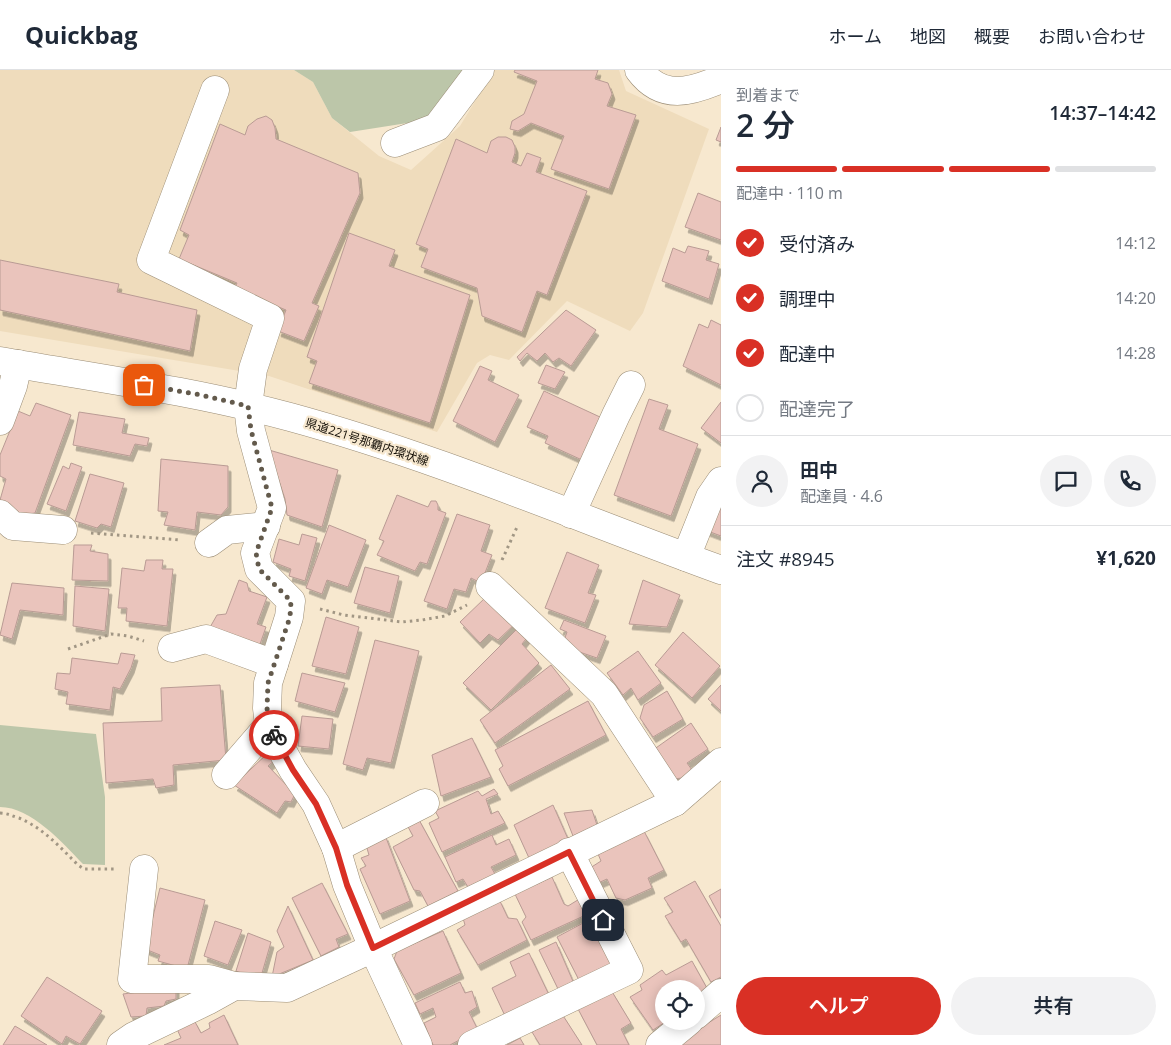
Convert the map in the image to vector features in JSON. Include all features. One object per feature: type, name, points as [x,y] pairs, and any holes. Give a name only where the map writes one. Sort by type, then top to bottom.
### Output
[{"type":"street","points":[[396,143],[437,127],[480,70]]},
{"type":"street","points":[[639,70],[655,86],[670,91],[691,90],[721,79]]},
{"type":"street","points":[[215,90],[151,260],[270,318],[254,369],[248,406],[251,430],[272,508],[256,553],[259,569],[291,601],[290,617],[268,683],[267,708],[269,724],[293,770],[316,804],[336,848],[347,885],[373,948],[418,1045]]},
{"type":"street","points":[[0,421],[13,386],[9,362]]},
{"type":"street","name":"県道221号那覇内環状線","points":[[9,362],[196,394],[310,423],[399,451],[721,570]]},
{"type":"street","points":[[571,514],[631,385]]},
{"type":"street","points":[[686,557],[710,497],[721,481]]},
{"type":"street","points":[[0,514],[13,526],[63,530]]},
{"type":"street","points":[[209,543],[227,530],[266,526]]},
{"type":"street","points":[[490,586],[604,694],[675,802]]},
{"type":"street","points":[[172,648],[206,639],[274,664]]},
{"type":"street","points":[[226,774],[269,724]]},
{"type":"street","points":[[144,869],[132,979],[209,979],[234,986],[287,988],[675,802],[721,762]]},
{"type":"street","points":[[336,848],[425,803]]},
{"type":"street","points":[[472,1045],[628,970],[569,852]]},
{"type":"street","points":[[121,1045],[134,1036],[234,986]]},
{"type":"street","points":[[705,1007],[721,994]]},
{"type":"street","points":[[660,1045],[678,1030]]},
{"type":"path","points":[[291,601],[344,615],[402,622],[445,616],[465,607],[484,593],[490,586],[519,521]]},
{"type":"path","points":[[63,530],[209,543]]},
{"type":"path","points":[[68,649],[111,634],[128,636],[172,648]]},
{"type":"path","points":[[0,813],[29,822],[43,831],[78,865],[84,868],[144,869]]},
{"type":"shaded area","points":[[0,70],[294,70],[313,82],[332,118],[379,156],[411,170],[460,126],[494,70],[619,70],[626,91],[709,129],[643,313],[630,331],[567,301],[509,360],[490,355],[477,363],[437,432],[269,376],[0,331]]},
{"type":"green space","points":[[294,70],[464,70],[433,119],[350,132],[332,118],[313,82]]},
{"type":"green space","points":[[0,725],[96,734],[105,797],[105,865],[83,864],[35,819],[12,809],[0,807]]},
{"type":"building","points":[[515,70],[598,70],[595,79],[608,83],[612,94],[607,106],[636,115],[609,189],[551,169],[564,136],[531,123],[518,131],[510,129],[512,121],[524,114],[537,81],[514,72]]},
{"type":"building","points":[[266,116],[272,120],[276,139],[358,173],[360,193],[312,303],[319,306],[304,341],[278,331],[286,310],[234,289],[237,283],[179,259],[189,235],[180,230],[220,124],[245,135],[248,126],[257,119]]},
{"type":"building","points":[[721,127],[721,142],[716,140]]},
{"type":"building","points":[[498,137],[506,137],[512,140],[515,153],[512,162],[521,166],[527,153],[541,158],[536,172],[587,191],[547,295],[537,291],[522,332],[482,316],[477,288],[421,267],[428,249],[416,244],[456,139],[487,153],[491,141]]},
{"type":"building","points":[[698,193],[721,202],[721,240],[685,227]]},
{"type":"building","points":[[349,233],[395,250],[389,266],[470,295],[430,423],[309,383],[317,361],[307,357]]},
{"type":"building","points":[[688,246],[709,251],[706,260],[719,264],[709,299],[662,281],[673,248],[685,253]]},
{"type":"building","points":[[0,260],[119,284],[117,292],[197,310],[190,351],[0,310]]},
{"type":"building","points":[[566,310],[596,330],[571,366],[559,358],[553,362],[545,353],[537,361],[527,353],[520,361],[517,357]]},
{"type":"building","points":[[711,320],[721,325],[721,385],[683,366],[699,324],[708,328]]},
{"type":"building","points":[[546,365],[565,372],[555,389],[538,383]]},
{"type":"building","points":[[480,366],[492,371],[488,380],[519,395],[495,442],[453,421]]},
{"type":"building","points":[[544,391],[600,417],[582,460],[545,443],[548,436],[527,427]]},
{"type":"building","points":[[649,399],[668,405],[659,429],[698,444],[671,516],[614,495]]},
{"type":"building","points":[[721,402],[721,443],[701,428]]},
{"type":"building","points":[[36,403],[71,415],[35,513],[21,515],[10,512],[0,500],[6,479],[0,476],[0,455],[18,411],[30,416]]},
{"type":"building","points":[[79,412],[125,419],[122,433],[149,438],[147,446],[135,444],[130,456],[73,445]]},
{"type":"building","points":[[269,450],[338,470],[322,527],[287,515],[285,499]]},
{"type":"building","points":[[161,459],[228,466],[228,507],[221,515],[197,512],[195,530],[164,525],[168,512],[158,511]]},
{"type":"building","points":[[71,463],[82,467],[66,511],[47,504],[63,466],[69,469]]},
{"type":"building","points":[[90,474],[124,483],[111,527],[101,524],[97,528],[75,521]]},
{"type":"building","points":[[397,495],[428,507],[431,501],[436,501],[438,510],[446,513],[427,564],[420,562],[415,571],[377,555],[384,541],[379,539]]},
{"type":"building","points":[[721,502],[721,536],[705,530]]},
{"type":"building","points":[[457,514],[490,525],[481,551],[492,555],[481,583],[471,578],[466,592],[454,589],[447,609],[424,601]]},
{"type":"building","points":[[329,525],[366,540],[348,587],[327,580],[322,594],[306,588]]},
{"type":"building","points":[[302,534],[317,538],[305,581],[289,576],[291,569],[273,562],[279,539],[299,545]]},
{"type":"building","points":[[74,545],[92,545],[90,551],[108,554],[108,581],[72,580]]},
{"type":"building","points":[[567,552],[599,565],[588,593],[596,595],[585,623],[545,608]]},
{"type":"building","points":[[146,560],[163,560],[162,569],[173,569],[167,626],[126,621],[127,608],[118,608],[122,568],[144,571]]},
{"type":"building","points":[[365,567],[399,576],[390,613],[354,603]]},
{"type":"building","points":[[239,580],[247,583],[249,591],[267,597],[257,624],[266,627],[259,647],[209,629],[217,615],[226,614]]},
{"type":"building","points":[[643,580],[680,595],[667,627],[629,624]]},
{"type":"building","points":[[12,583],[64,588],[63,615],[20,610],[12,639],[0,635]]},
{"type":"building","points":[[75,586],[109,589],[105,631],[73,626]]},
{"type":"building","points":[[486,597],[517,622],[498,640],[489,634],[480,643],[460,622]]},
{"type":"building","points":[[326,617],[359,627],[346,674],[312,666]]},
{"type":"building","points":[[564,620],[606,636],[597,658],[562,646],[567,632],[560,629]]},
{"type":"building","points":[[519,627],[529,635],[522,644],[539,663],[491,710],[463,683]]},
{"type":"building","points":[[683,632],[720,666],[692,698],[655,665]]},
{"type":"building","points":[[375,640],[419,651],[391,763],[367,758],[363,770],[343,764]]},
{"type":"building","points":[[638,651],[661,683],[638,700],[631,688],[623,695],[607,673]]},
{"type":"building","points":[[121,653],[135,655],[131,668],[120,689],[113,687],[110,710],[66,704],[68,692],[55,689],[57,673],[70,674],[72,658],[118,664]]},
{"type":"building","points":[[551,665],[570,689],[495,743],[480,720]]},
{"type":"building","points":[[302,673],[345,683],[335,712],[295,701]]},
{"type":"building","points":[[220,685],[226,760],[173,765],[174,785],[156,788],[153,779],[106,783],[103,723],[162,721],[161,688]]},
{"type":"building","points":[[721,685],[721,711],[708,699]]},
{"type":"building","points":[[667,691],[683,719],[653,737],[640,718],[644,705]]},
{"type":"building","points":[[588,701],[606,735],[508,786],[499,769],[503,766],[495,750]]},
{"type":"building","points":[[302,716],[333,719],[329,749],[298,746]]},
{"type":"building","points":[[691,723],[708,749],[687,763],[692,770],[683,778],[672,779],[653,750]]},
{"type":"building","points":[[472,738],[491,777],[441,796],[432,755]]},
{"type":"building","points":[[269,752],[275,760],[268,766],[295,794],[291,802],[285,801],[277,813],[234,785]]},
{"type":"building","points":[[494,789],[498,794],[486,799],[491,814],[498,811],[505,823],[442,852],[429,823],[439,818],[435,811],[478,791],[482,796]]},
{"type":"building","points":[[553,805],[568,839],[529,858],[514,825]]},
{"type":"building","points":[[592,810],[597,825],[573,836],[564,813]]},
{"type":"building","points":[[418,818],[458,891],[428,906],[420,891],[414,890],[393,847],[413,836],[407,825]]},
{"type":"building","points":[[644,831],[664,870],[648,878],[652,888],[625,900],[616,898],[607,879],[598,883],[590,868],[601,861],[598,854]]},
{"type":"building","points":[[385,835],[410,901],[380,914],[360,869],[366,866],[361,858],[369,855],[366,845]]},
{"type":"building","points":[[492,835],[496,845],[509,839],[516,855],[491,867],[495,874],[468,887],[463,879],[456,882],[445,857]]},
{"type":"building","points":[[552,877],[564,904],[568,906],[581,898],[588,914],[531,940],[522,922],[526,917],[514,892],[533,882],[537,884]]},
{"type":"building","points":[[695,881],[721,926],[721,977],[711,982],[686,939],[681,942],[665,916],[673,912],[664,898]]},
{"type":"building","points":[[322,883],[348,934],[336,939],[339,947],[321,956],[292,898]]},
{"type":"building","points":[[160,888],[205,900],[187,969],[158,961],[160,955],[145,949]]},
{"type":"building","points":[[721,889],[721,918],[709,896]]},
{"type":"building","points":[[499,899],[508,918],[517,919],[527,940],[478,965],[457,930],[465,925],[463,918]]},
{"type":"building","points":[[288,906],[313,960],[272,977],[277,952],[284,947],[277,931]]},
{"type":"building","points":[[215,921],[242,930],[228,965],[204,956]]},
{"type":"building","points":[[585,922],[591,934],[599,930],[617,968],[581,984],[557,937]]},
{"type":"building","points":[[443,931],[461,973],[414,995],[394,959],[397,951]]},
{"type":"building","points":[[248,933],[271,942],[260,980],[236,971]]},
{"type":"building","points":[[556,942],[575,986],[560,993],[539,950]]},
{"type":"building","points":[[529,953],[550,997],[506,1018],[492,988],[516,976],[510,962]]},
{"type":"building","points":[[692,961],[702,980],[655,980],[655,1029],[653,1030],[630,997],[642,990],[640,985],[662,970],[666,975]]},
{"type":"building","points":[[47,977],[102,1011],[80,1044],[66,1036],[62,1044],[21,1016]]},
{"type":"building","points":[[460,982],[465,993],[472,991],[477,1007],[469,1012],[478,1030],[450,1045],[433,1045],[424,1023],[436,1017],[433,1008],[420,1014],[415,1003]]},
{"type":"building","points":[[176,987],[176,999],[166,1001],[164,1006],[147,1008],[146,1016],[131,1017],[123,994]]},
{"type":"building","points":[[611,990],[631,1023],[621,1029],[629,1045],[597,1045],[578,1009]]},
{"type":"building","points":[[562,1014],[582,1045],[540,1045],[532,1032]]},
{"type":"building","points":[[224,1015],[238,1045],[164,1045],[181,1038],[177,1029],[194,1020],[201,1033],[210,1028],[209,1023]]},
{"type":"building","points":[[721,1015],[721,1045],[682,1045],[679,1041],[697,1030],[705,1030],[705,1025]]},
{"type":"building","points":[[15,1026],[47,1045],[3,1045]]},
{"type":"building","points":[[520,1038],[524,1045],[507,1045]]},
{"type":"way so far","points":[[144,385],[248,406],[251,430],[272,508],[256,553],[259,569],[291,601],[290,617],[268,683],[267,708],[269,724],[274,735]]},
{"type":"route","points":[[274,735],[293,770],[316,804],[336,848],[347,885],[373,948],[569,852],[603,920]]}]
